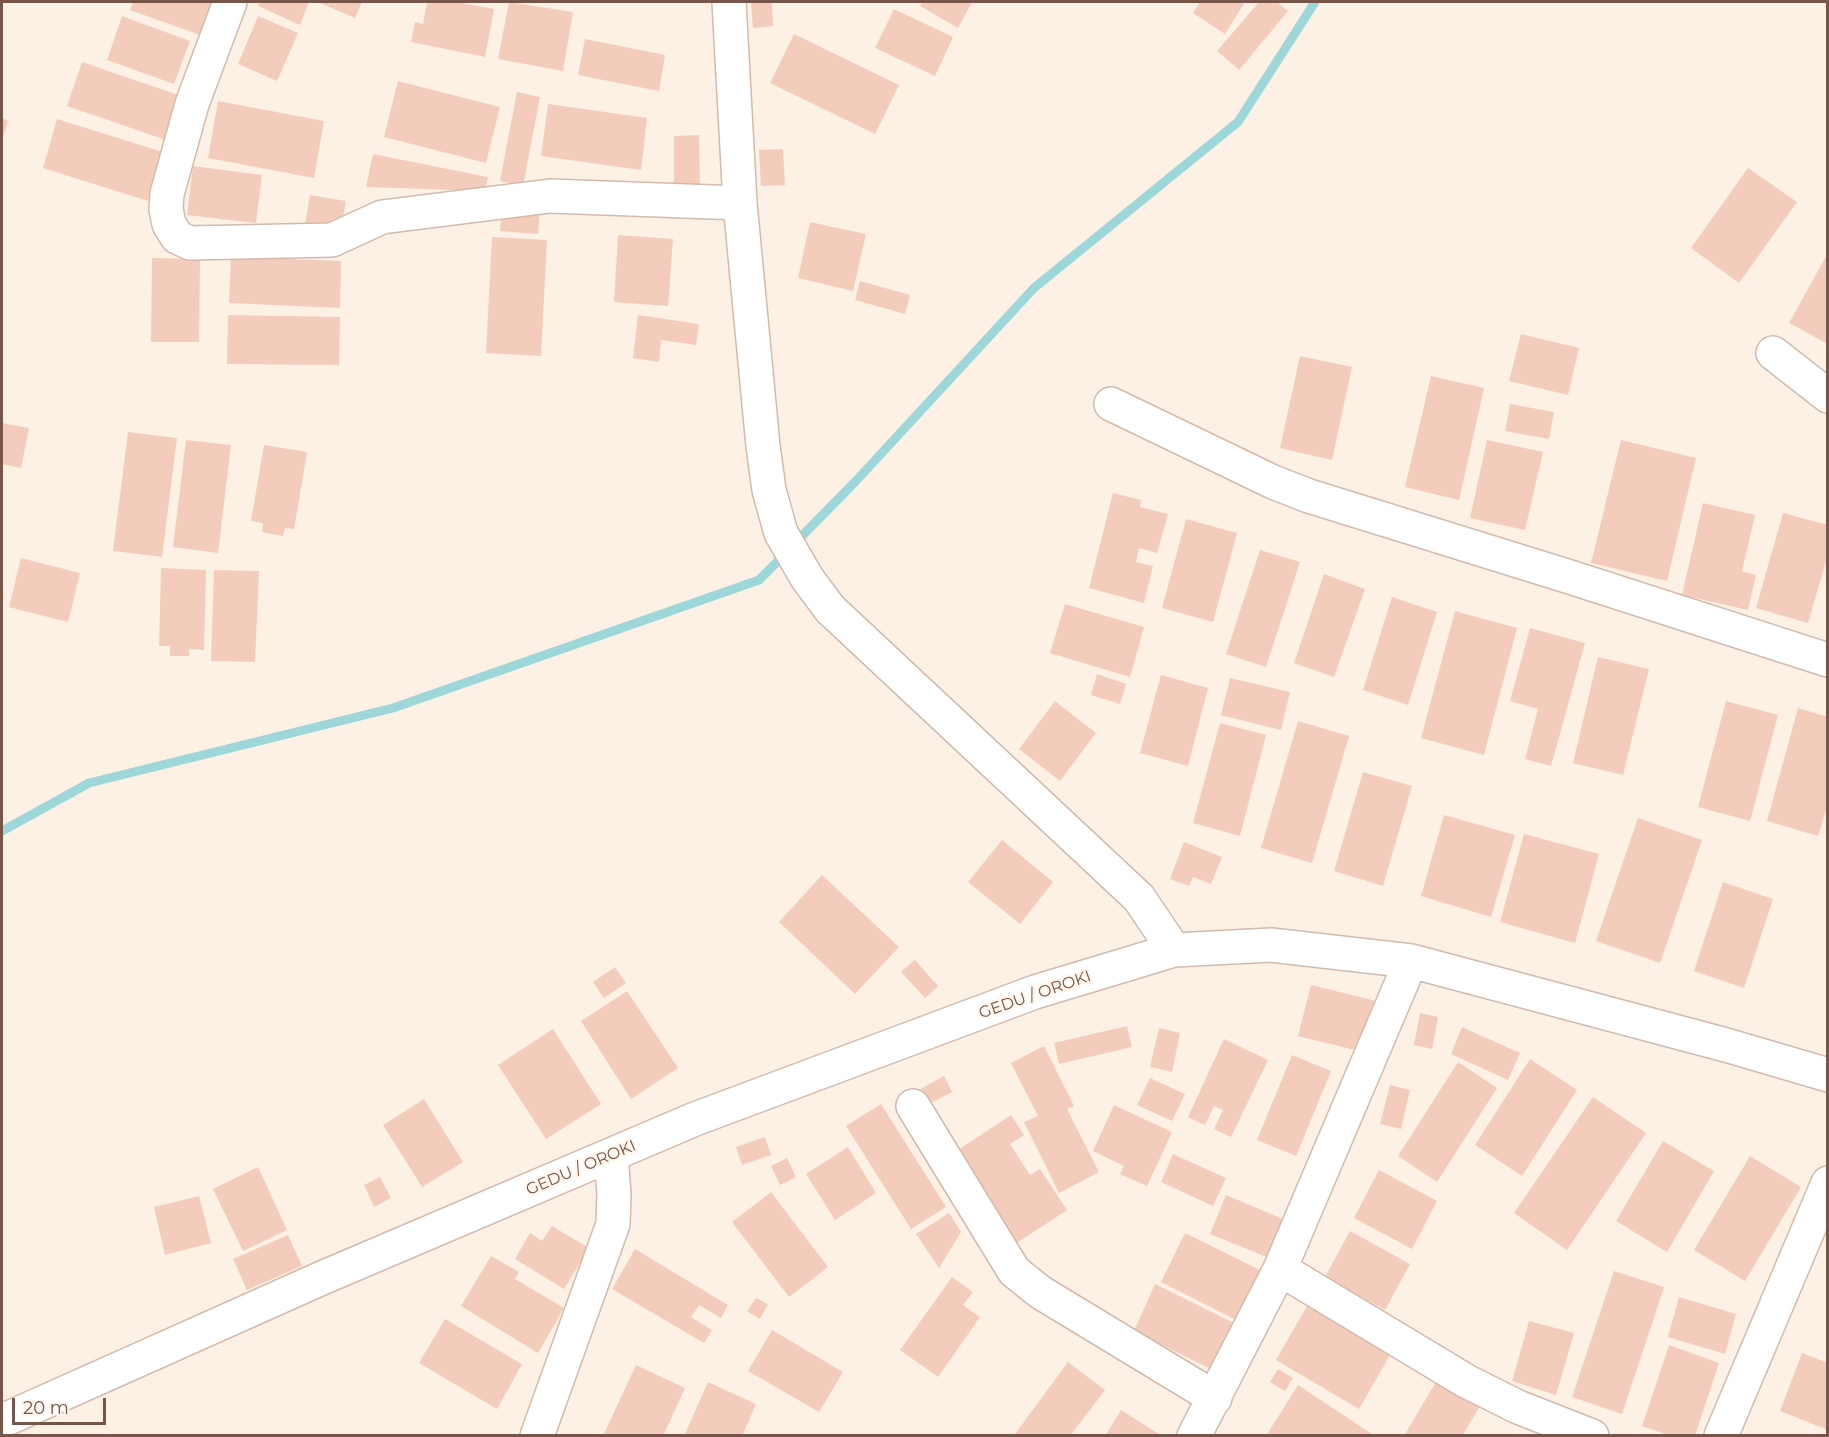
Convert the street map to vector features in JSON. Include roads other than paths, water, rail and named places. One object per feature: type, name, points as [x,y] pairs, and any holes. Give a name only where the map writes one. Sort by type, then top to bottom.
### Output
[{"type":"street","points":[[230,2],[192,104],[167,194],[166,209],[169,224],[177,237],[190,243],[332,240],[382,217],[550,196],[740,203]]},
{"type":"street","points":[[729,2],[740,203],[763,446],[769,490],[781,533],[807,578],[830,609],[1139,898],[1174,950]]},
{"type":"street","points":[[1773,353],[1827,396]]},
{"type":"street","points":[[1112,404],[1273,482],[1310,496],[1827,660]]},
{"type":"street","name":"GEDU / OROKI","points":[[2,1421],[322,1278],[695,1119],[1035,992],[1174,950],[1271,945],[1411,961],[1726,1045],[1827,1075]]},
{"type":"street","points":[[1194,1436],[1280,1269],[1411,961]]},
{"type":"street","points":[[913,1106],[1014,1271],[1040,1292],[1215,1398]]},
{"type":"street","points":[[537,1436],[613,1224],[614,1194],[611,1155]]},
{"type":"street","points":[[1721,1436],[1827,1183]]},
{"type":"street","points":[[1280,1269],[1467,1381],[1518,1407],[1592,1436]]},
{"type":"waterway","points":[[794,544],[854,483],[1034,288],[1238,122],[1315,2]]},
{"type":"waterway","points":[[2,831],[89,783],[393,708],[759,580],[785,554]]}]
